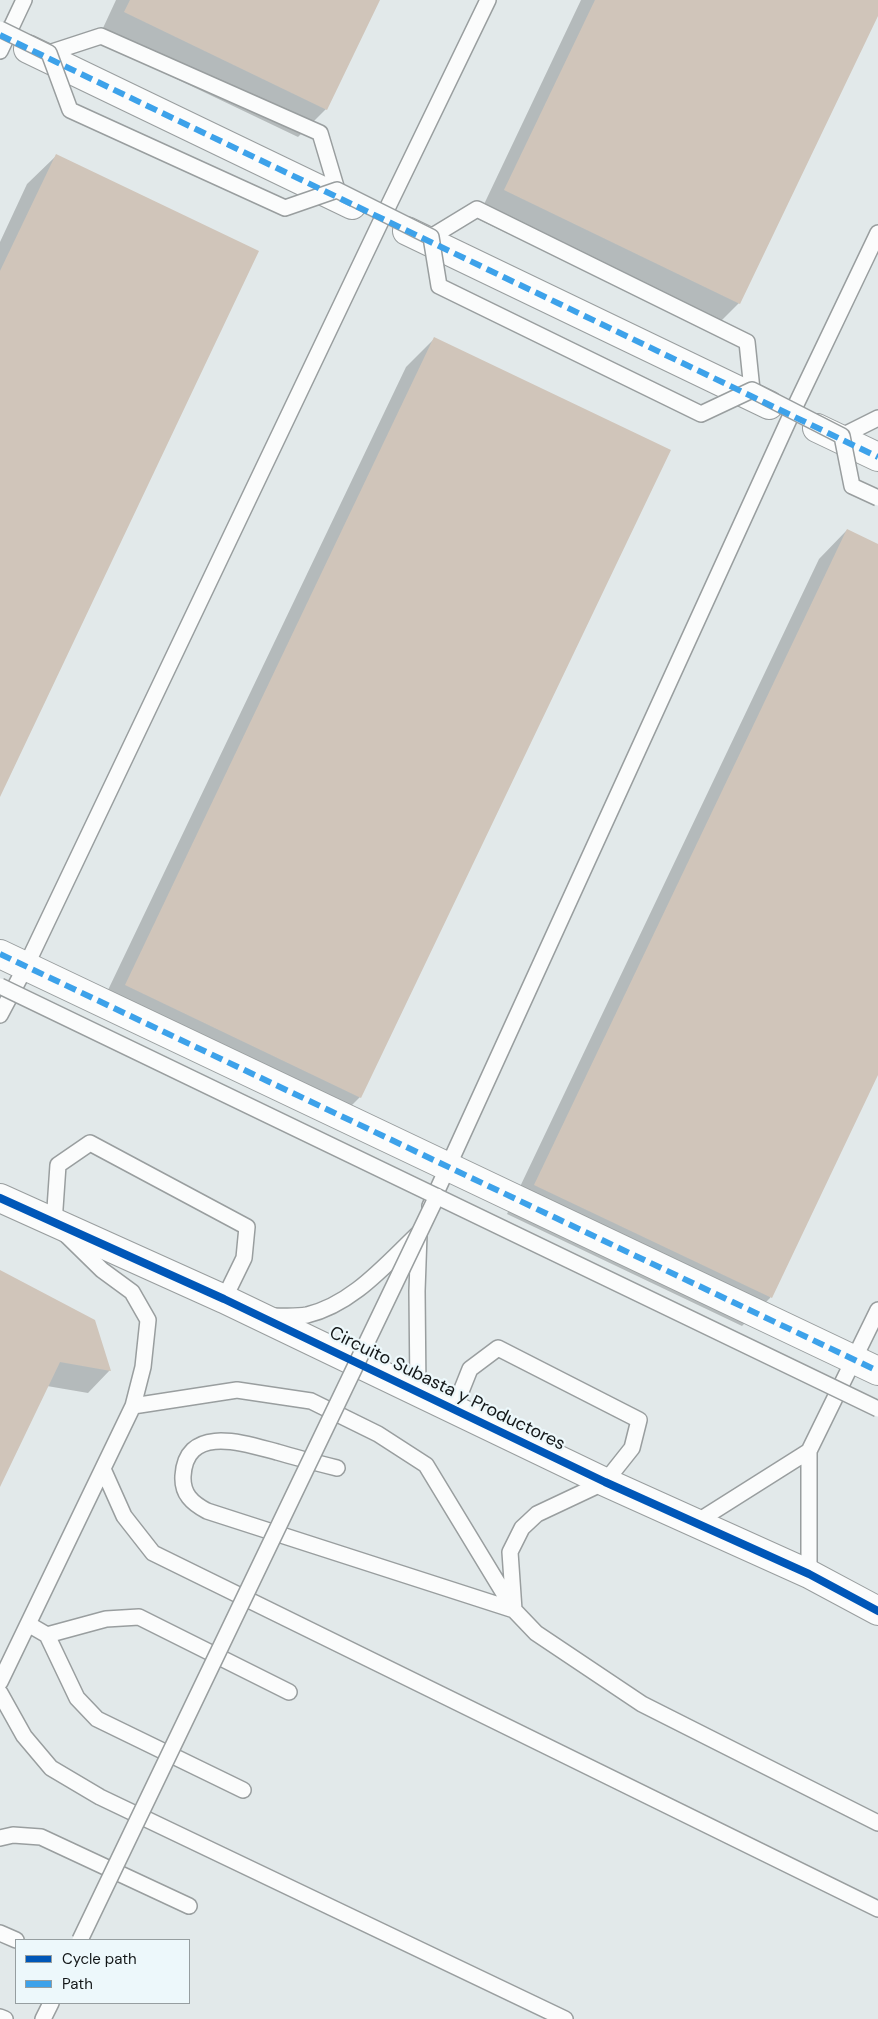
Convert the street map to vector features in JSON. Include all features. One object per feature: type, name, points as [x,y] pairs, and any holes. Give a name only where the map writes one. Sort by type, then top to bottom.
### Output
[{"type":"street","points":[[2,38],[878,457]]},
{"type":"street","points":[[0,954],[866,1366]]},
{"type":"street","name":"Circuito Subasta y Productores","points":[[0,1198],[224,1300],[605,1482],[809,1574],[878,1611]]},
{"type":"lane","points":[[24,0],[2,38],[49,53],[101,36],[320,133],[337,190]]},
{"type":"lane","points":[[0,1015],[26,966],[488,0]]},
{"type":"lane","points":[[49,53],[70,110],[285,208],[337,190],[432,238]]},
{"type":"lane","points":[[432,238],[477,209],[747,342],[752,390]]},
{"type":"lane","points":[[418,1392],[417,1291],[419,1233],[447,1166],[791,415],[878,233]]},
{"type":"lane","points":[[432,238],[439,286],[701,414],[752,390]]},
{"type":"lane","points":[[752,390],[842,436]]},
{"type":"lane","points":[[842,436],[878,418]]},
{"type":"lane","points":[[842,436],[852,486],[878,498]]},
{"type":"lane","points":[[0,986],[878,1409]]},
{"type":"lane","points":[[0,1682],[133,1406],[143,1367],[148,1320],[132,1292],[102,1270],[54,1223],[58,1165],[90,1143],[247,1227],[244,1258],[224,1300]]},
{"type":"lane","points":[[80,1939],[437,1196]]},
{"type":"lane","points":[[260,1317],[306,1315],[336,1305],[362,1286],[419,1233]]},
{"type":"lane","points":[[695,1523],[809,1451],[866,1366],[878,1310]]},
{"type":"lane","points":[[454,1409],[470,1369],[498,1348],[639,1420],[632,1448],[605,1482],[537,1514],[522,1528],[510,1552],[514,1610]]},
{"type":"lane","points":[[133,1406],[237,1390],[311,1401],[378,1434],[426,1465],[514,1610],[536,1633],[642,1704],[878,1823]]},
{"type":"lane","points":[[337,1468],[242,1442],[215,1440],[204,1443],[192,1452],[183,1470],[183,1485],[188,1498],[207,1511],[514,1610]]},
{"type":"lane","points":[[809,1451],[809,1574]]},
{"type":"lane","points":[[103,1469],[124,1516],[153,1553],[878,1909]]},
{"type":"lane","points":[[47,1636],[106,1618],[140,1617],[289,1692]]},
{"type":"lane","points":[[28,1624],[47,1636],[77,1698],[97,1719],[244,1790]]},
{"type":"lane","points":[[0,1692],[24,1736],[52,1768],[100,1797],[565,2019]]},
{"type":"lane","points":[[0,1838],[13,1835],[41,1837],[188,1906]]},
{"type":"lane","points":[[0,1933],[15,1940]]},
{"type":"lane","points":[[43,2019],[50,2004]]},
{"type":"lane","points":[[0,2017],[5,2019]]},
{"type":"building","points":[[130,0],[380,0],[327,110],[124,12]]},
{"type":"building","points":[[595,0],[878,0],[878,16],[740,304],[504,190]]},
{"type":"building","points":[[56,154],[259,251],[0,797],[0,271]]},
{"type":"building","points":[[434,337],[671,450],[361,1098],[125,985]]},
{"type":"building","points":[[847,529],[878,544],[878,1075],[772,1298],[534,1185]]},
{"type":"building","points":[[0,1270],[95,1320],[111,1371],[60,1362],[0,1487]]},
{"type":"marked path","points":[[0,35],[878,457]]},
{"type":"marked path","points":[[0,954],[878,1371]]},
{"type":"cycle path","points":[[0,1198],[224,1299],[605,1482],[809,1574],[878,1611]]}]
